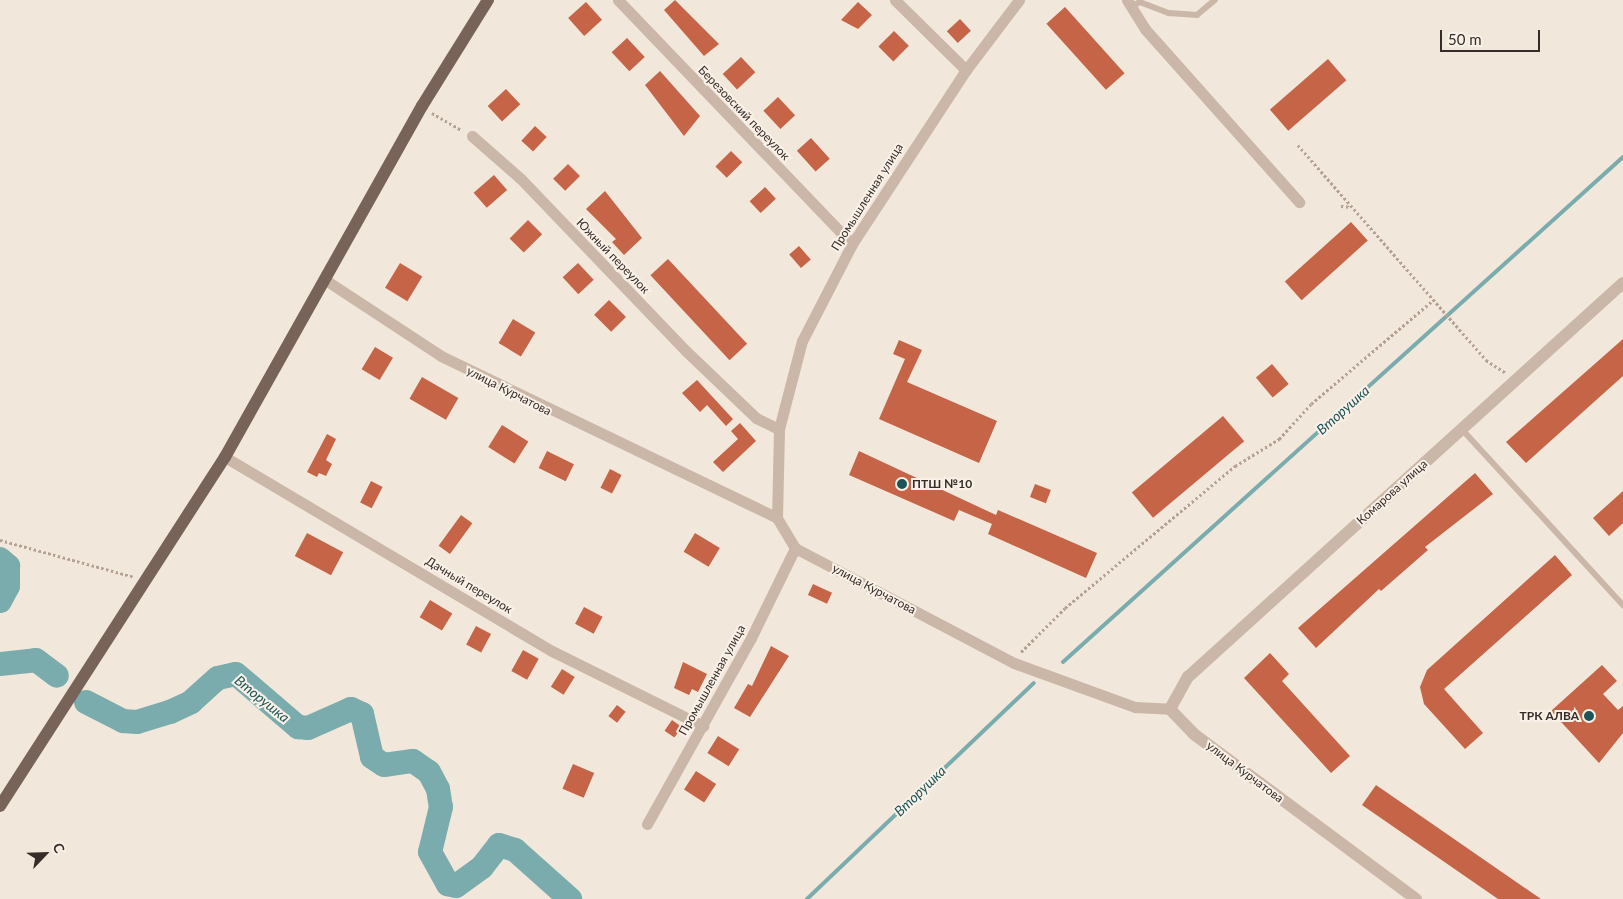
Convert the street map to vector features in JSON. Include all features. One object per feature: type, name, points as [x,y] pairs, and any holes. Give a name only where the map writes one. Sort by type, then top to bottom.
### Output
[{"type":"main road","points":[[0,806],[143,579],[225,457],[327,281],[422,106],[488,0]]},
{"type":"street","name":"Березовский переулок","points":[[618,0],[852,244]]},
{"type":"street","points":[[895,0],[966,70]]},
{"type":"street","name":"Промышленная улица","points":[[777,518],[779,429],[802,341],[852,244],[966,70],[1019,0]]},
{"type":"street","points":[[1135,2],[1299,202]]},
{"type":"street","name":"Южный переулок","points":[[472,136],[521,180],[686,351],[756,418],[779,429]]},
{"type":"street","name":"улица Курчатова","points":[[327,281],[441,356],[777,518]]},
{"type":"street","name":"Комарова улица","points":[[1170,709],[1188,677],[1623,283]]},
{"type":"street","name":"Дачный переулок","points":[[225,457],[552,651],[703,726]]},
{"type":"street","points":[[777,518],[795,548]]},
{"type":"street","name":"Промышленная улица","points":[[647,824],[703,726],[791,563],[795,548]]},
{"type":"street","name":"улица Курчатова","points":[[795,548],[1014,663],[1135,707],[1170,709],[1194,734],[1416,899]]},
{"type":"lane","points":[[1135,2],[1169,13],[1197,15],[1215,0]]},
{"type":"lane","points":[[1462,429],[1623,605]]},
{"type":"path","points":[[422,106],[472,136]]},
{"type":"path","points":[[1298,144],[1486,360],[1516,380]]},
{"type":"path","points":[[1341,206],[1353,207]]},
{"type":"path","points":[[1014,663],[1027,643],[1065,608],[1234,466],[1279,439],[1312,404],[1433,300]]},
{"type":"path","points":[[0,540],[143,579]]},
{"type":"building","points":[[675,0],[719,44],[704,56],[664,10]]},
{"type":"building","points":[[586,2],[602,20],[584,36],[568,18]]},
{"type":"building","points":[[858,2],[872,15],[858,29],[841,20]]},
{"type":"building","points":[[1065,7],[1125,73],[1106,90],[1046,24]]},
{"type":"building","points":[[960,19],[971,31],[958,43],[947,31]]},
{"type":"building","points":[[894,31],[909,46],[893,61],[878,47]]},
{"type":"building","points":[[627,38],[645,57],[629,71],[612,52]]},
{"type":"building","points":[[741,57],[755,72],[737,89],[723,74]]},
{"type":"building","points":[[1328,59],[1346,80],[1288,131],[1270,110]]},
{"type":"building","points":[[660,71],[700,116],[684,136],[645,85]]},
{"type":"building","points":[[506,89],[520,104],[502,121],[488,106]]},
{"type":"building","points":[[778,97],[795,115],[780,129],[763,111]]},
{"type":"building","points":[[535,126],[547,137],[533,152],[521,141]]},
{"type":"building","points":[[811,138],[830,159],[816,172],[797,151]]},
{"type":"building","points":[[731,151],[742,162],[727,178],[715,167]]},
{"type":"building","points":[[568,164],[580,176],[565,191],[553,179]]},
{"type":"building","points":[[494,175],[507,190],[487,208],[474,193]]},
{"type":"building","points":[[765,187],[776,199],[761,213],[750,201]]},
{"type":"building","points":[[605,191],[642,238],[624,255],[612,242],[616,239],[586,209]]},
{"type":"building","points":[[528,220],[542,234],[524,253],[510,238]]},
{"type":"building","points":[[1351,222],[1368,241],[1302,300],[1285,282]]},
{"type":"building","points":[[799,246],[811,260],[801,268],[789,255]]},
{"type":"building","points":[[668,259],[747,344],[730,360],[650,275]]},
{"type":"building","points":[[400,263],[422,276],[407,301],[385,288]]},
{"type":"building","points":[[578,263],[594,280],[578,294],[563,277]]},
{"type":"building","points":[[609,300],[626,317],[611,332],[594,315]]},
{"type":"building","points":[[513,319],[535,332],[521,356],[499,343]]},
{"type":"building","points":[[1623,339],[1623,376],[1526,463],[1506,442]]},
{"type":"building","points":[[899,340],[922,350],[907,382],[997,421],[979,463],[879,419],[905,359],[893,354]]},
{"type":"building","points":[[375,347],[393,358],[380,380],[362,369]]},
{"type":"building","points":[[1272,364],[1289,384],[1273,397],[1256,377]]},
{"type":"building","points":[[422,377],[458,398],[446,420],[410,399]]},
{"type":"building","points":[[697,380],[733,419],[726,426],[707,405],[700,412],[682,393]]},
{"type":"building","points":[[1223,416],[1244,441],[1153,518],[1132,492]]},
{"type":"building","points":[[740,423],[756,441],[723,472],[713,462],[738,439],[731,431]]},
{"type":"building","points":[[502,425],[528,441],[515,463],[488,447]]},
{"type":"building","points":[[327,434],[336,439],[326,460],[332,464],[326,476],[319,473],[317,477],[307,472]]},
{"type":"building","points":[[547,451],[574,464],[566,481],[539,468]]},
{"type":"building","points":[[859,451],[996,515],[998,510],[1097,553],[1086,578],[988,534],[992,524],[959,510],[954,521],[849,475]]},
{"type":"building","points":[[610,469],[622,475],[612,494],[600,488]]},
{"type":"building","points":[[1475,473],[1493,494],[1425,547],[1428,550],[1381,591],[1379,589],[1316,648],[1298,628]]},
{"type":"building","points":[[371,481],[383,487],[372,508],[360,502]]},
{"type":"building","points":[[1035,484],[1051,490],[1046,503],[1030,497]]},
{"type":"building","points":[[1623,491],[1623,523],[1609,536],[1593,518]]},
{"type":"building","points":[[461,515],[472,523],[450,554],[439,546]]},
{"type":"building","points":[[307,533],[343,552],[331,575],[295,556]]},
{"type":"building","points":[[695,533],[720,548],[709,567],[684,552]]},
{"type":"building","points":[[1555,555],[1572,575],[1444,689],[1483,733],[1465,749],[1424,704],[1420,687],[1427,670]]},
{"type":"building","points":[[813,584],[832,593],[827,604],[808,595]]},
{"type":"building","points":[[430,600],[452,613],[442,631],[420,617]]},
{"type":"building","points":[[584,607],[603,617],[594,634],[575,624]]},
{"type":"building","points":[[476,626],[491,634],[481,653],[466,645]]},
{"type":"building","points":[[771,646],[789,656],[750,717],[734,708],[748,684],[752,686]]},
{"type":"building","points":[[523,650],[539,659],[527,680],[511,671]]},
{"type":"building","points":[[1270,653],[1289,674],[1282,681],[1350,756],[1331,773],[1244,678]]},
{"type":"building","points":[[683,662],[707,674],[698,692],[692,689],[689,695],[674,688]]},
{"type":"building","name":"ТРК АЛВА","points":[[1602,665],[1617,681],[1603,694],[1618,710],[1623,706],[1623,733],[1599,763],[1551,711]]},
{"type":"building","points":[[562,669],[575,677],[564,695],[551,687]]},
{"type":"building","points":[[617,705],[626,712],[617,723],[608,716]]},
{"type":"building","points":[[672,720],[682,727],[674,738],[665,731]]},
{"type":"building","points":[[718,736],[739,749],[729,766],[707,753]]},
{"type":"building","points":[[573,764],[594,773],[584,798],[562,789]]},
{"type":"building","points":[[696,771],[716,784],[704,803],[684,789]]},
{"type":"building","points":[[1376,785],[1541,899],[1498,899],[1362,805]]},
{"type":"waterway","name":"Вторушка","points":[[1063,662],[1623,157]]},
{"type":"waterway","name":"Вторушка","points":[[0,559],[8,566],[8,586],[0,601]]},
{"type":"waterway","name":"Вторушка","points":[[0,664],[36,660],[57,676]]},
{"type":"waterway","name":"Вторушка","points":[[86,702],[123,721],[137,722],[170,712],[191,702],[218,678],[236,674],[298,727],[308,728],[351,709],[362,714],[372,757],[384,765],[413,761],[429,772],[438,789],[441,807],[430,852],[448,884],[456,886],[482,867],[499,845],[515,850],[570,899]]},
{"type":"waterway","name":"Вторушка","points":[[807,899],[1034,683]]},
{"type":"place","name":"ПТШ №10","points":[[902,484]]},
{"type":"place","name":"ТРК АЛВА","points":[[1589,716]]}]
